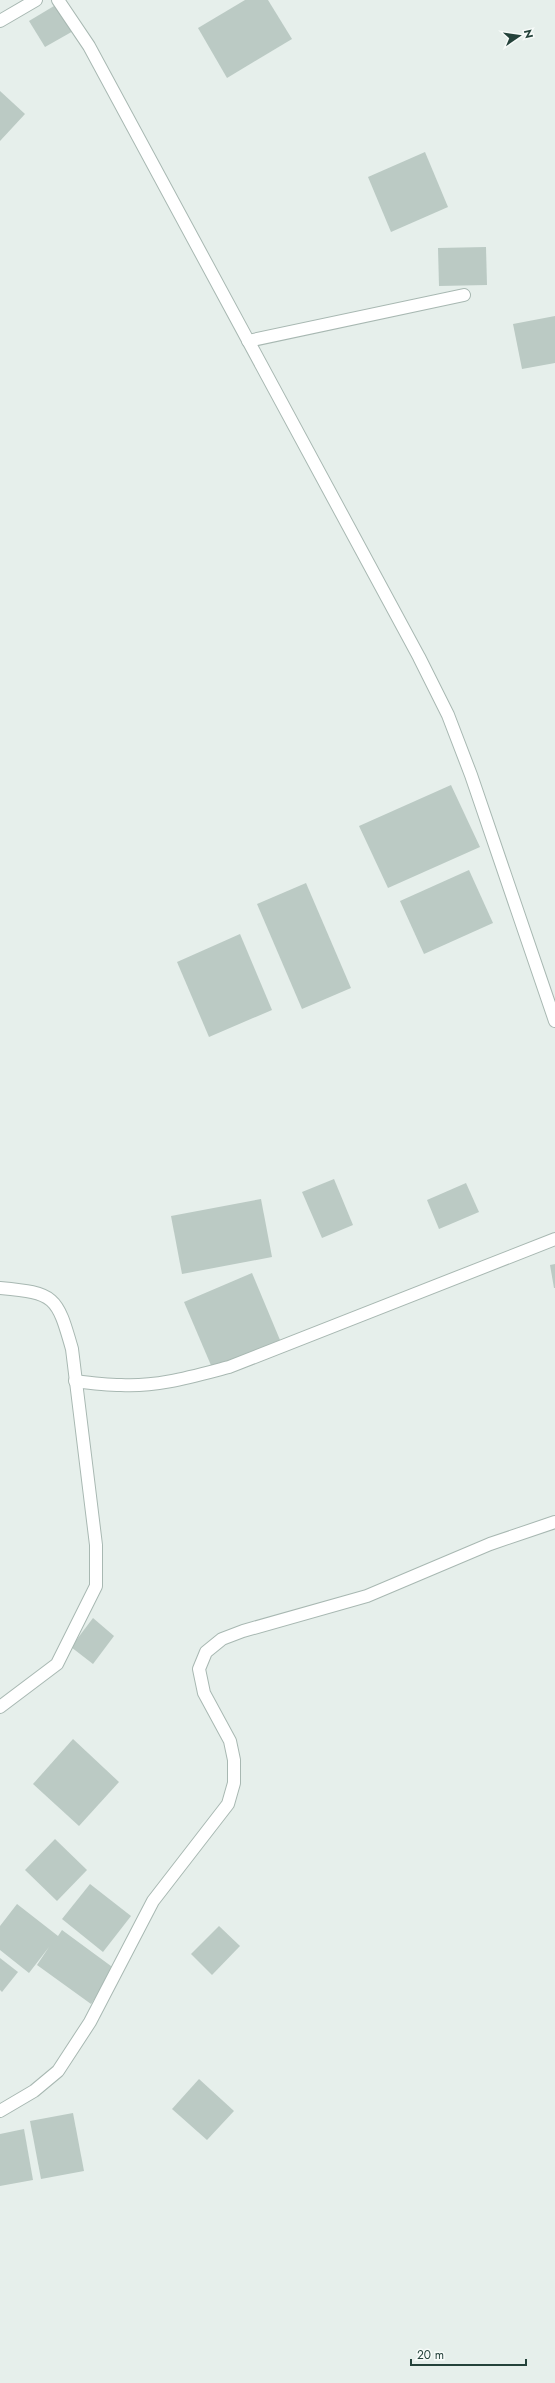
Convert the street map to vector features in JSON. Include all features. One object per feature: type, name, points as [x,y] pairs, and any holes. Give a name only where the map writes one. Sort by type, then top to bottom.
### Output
[{"type":"street","points":[[0,21],[36,0]]},
{"type":"street","points":[[58,0],[89,46],[419,657],[448,715],[471,775],[555,1021]]},
{"type":"street","points":[[248,341],[464,295]]},
{"type":"street","points":[[75,1381],[122,1385],[151,1384],[191,1377],[229,1366],[555,1239]]},
{"type":"street","points":[[0,1288],[36,1292],[47,1296],[57,1306],[64,1320],[72,1349],[96,1545],[96,1586],[57,1664],[0,1707]]},
{"type":"street","points":[[0,2111],[34,2091],[58,2071],[90,2022],[153,1900],[228,1804],[234,1783],[234,1760],[230,1741],[204,1693],[199,1669],[206,1652],[222,1639],[243,1631],[367,1596],[490,1544],[555,1522]]},
{"type":"building","points":[[245,0],[268,0],[292,39],[227,78],[198,28]]},
{"type":"building","points":[[59,3],[75,30],[45,47],[29,21]]},
{"type":"building","points":[[0,91],[25,114],[0,141]]},
{"type":"building","points":[[425,152],[448,207],[391,232],[368,177]]},
{"type":"building","points":[[486,247],[487,285],[439,286],[438,248]]},
{"type":"building","points":[[555,316],[555,363],[522,369],[513,324]]},
{"type":"building","points":[[451,785],[480,847],[388,888],[359,826]]},
{"type":"building","points":[[469,870],[493,923],[424,954],[400,901]]},
{"type":"building","points":[[306,883],[351,988],[302,1009],[257,904]]},
{"type":"building","points":[[240,934],[272,1010],[209,1037],[177,962]]},
{"type":"building","points":[[334,1179],[353,1225],[322,1238],[302,1192]]},
{"type":"building","points":[[466,1183],[479,1212],[439,1229],[427,1200]]},
{"type":"building","points":[[261,1199],[272,1257],[182,1274],[171,1216]]},
{"type":"building","points":[[555,1264],[555,1288],[554,1288],[550,1265]]},
{"type":"building","points":[[252,1273],[280,1340],[213,1370],[184,1302]]},
{"type":"building","points":[[93,1618],[114,1636],[93,1664],[71,1647]]},
{"type":"building","points":[[73,1739],[119,1782],[79,1826],[33,1784]]},
{"type":"building","points":[[55,1839],[87,1870],[57,1901],[25,1870]]},
{"type":"building","points":[[90,1884],[131,1916],[103,1952],[62,1919]]},
{"type":"building","points":[[17,1904],[58,1936],[62,1930],[115,1969],[91,2004],[37,1965],[49,1947],[29,1973],[0,1950],[0,1926]]},
{"type":"building","points":[[219,1926],[240,1946],[212,1975],[191,1954]]},
{"type":"building","points":[[0,1958],[18,1972],[2,1992],[0,1990]]},
{"type":"building","points":[[199,2079],[234,2111],[207,2140],[172,2109]]},
{"type":"building","points":[[73,2113],[84,2171],[41,2179],[30,2121]]},
{"type":"building","points":[[24,2129],[33,2180],[0,2186],[0,2134]]}]
